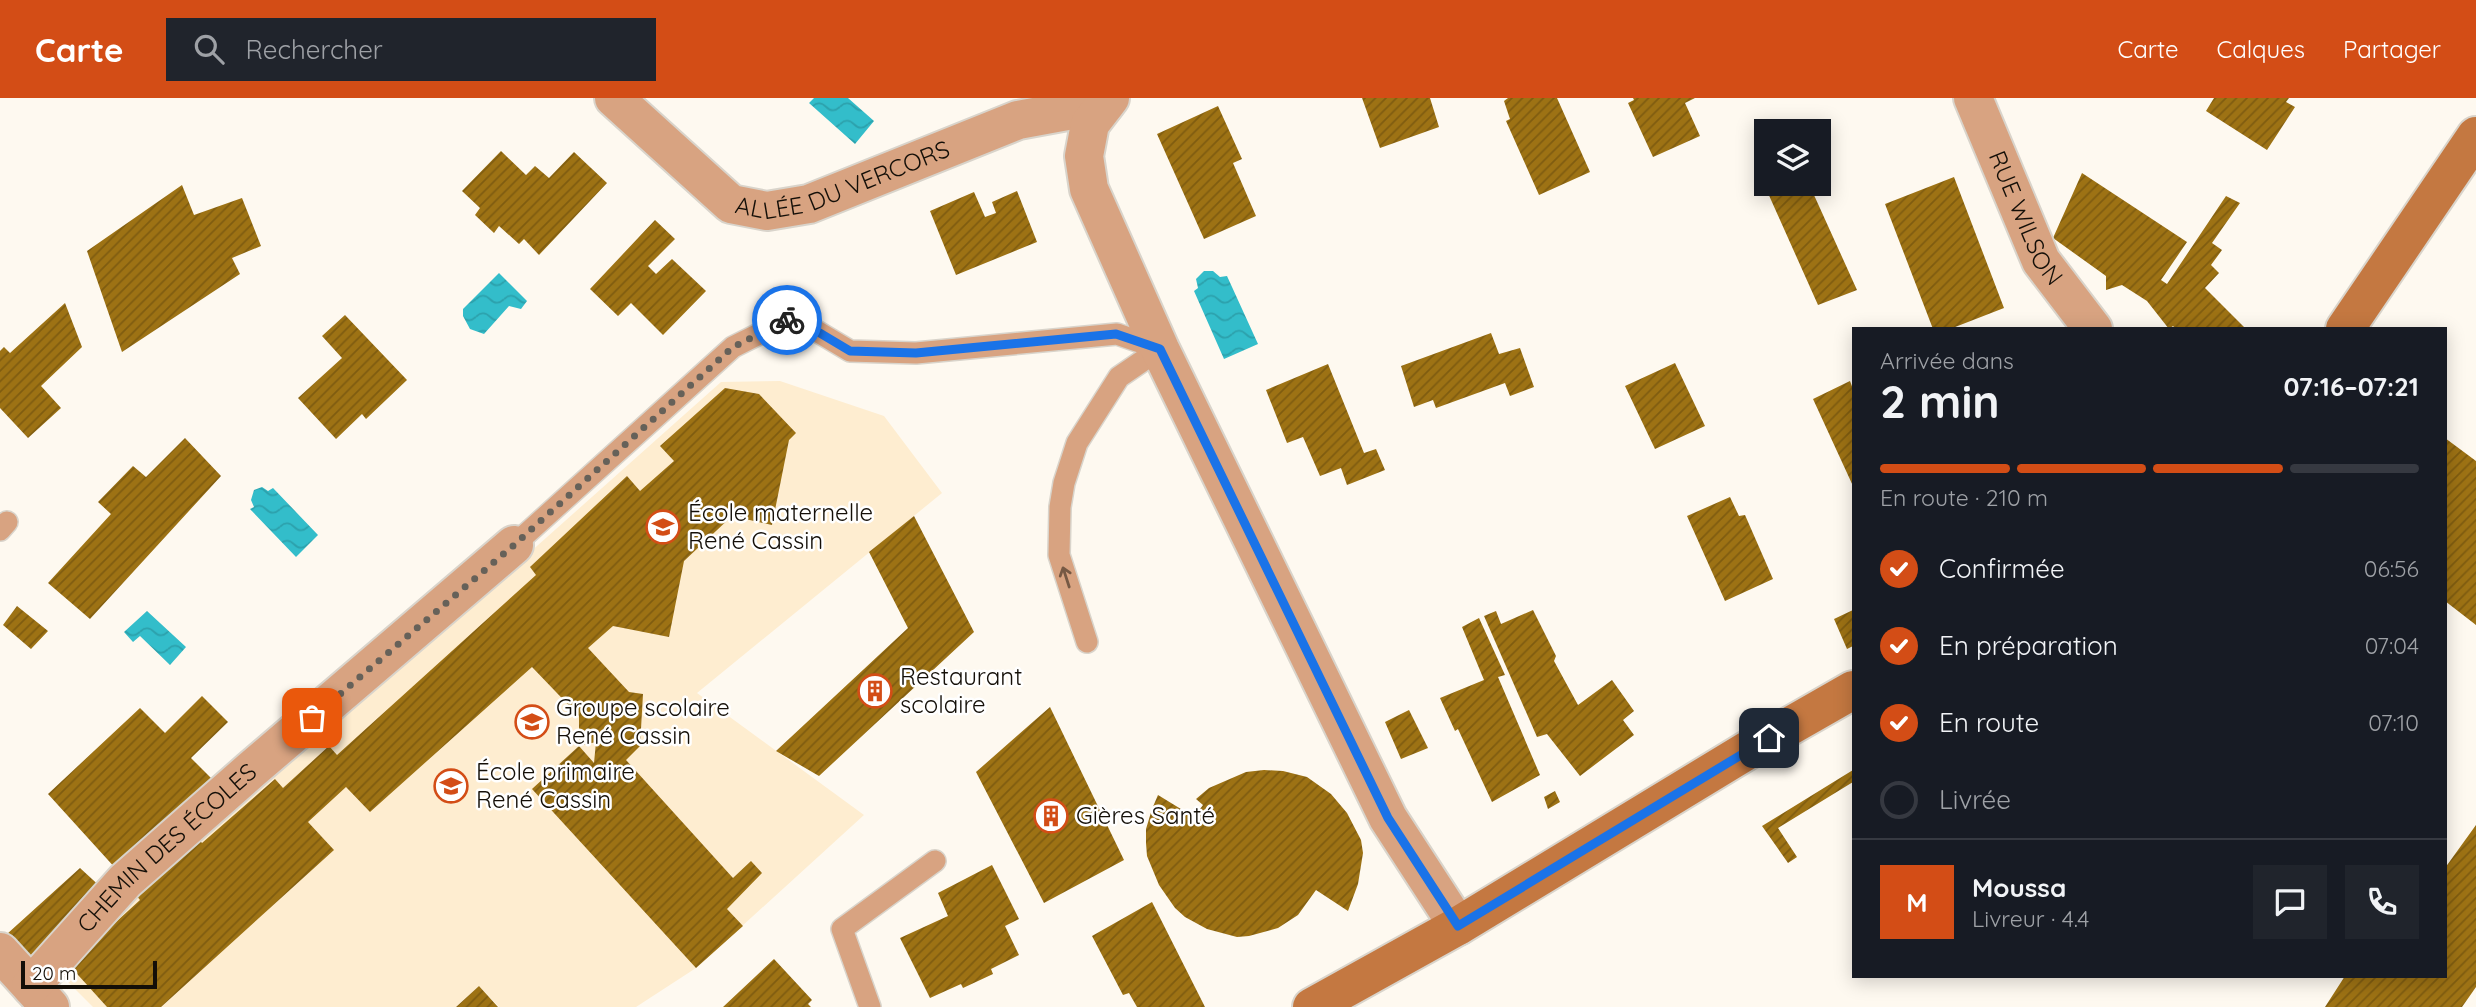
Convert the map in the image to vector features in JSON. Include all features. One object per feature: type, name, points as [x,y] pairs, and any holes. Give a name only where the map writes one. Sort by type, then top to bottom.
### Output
[{"type":"main road","points":[[2346,327],[2476,136]]},
{"type":"main road","points":[[1312,1007],[1458,926],[1748,750],[1852,691]]},
{"type":"street","name":"ALLÉE DU VERCORS","points":[[614,98],[731,204],[767,211],[809,204],[1018,120],[1108,101]]},
{"type":"street","name":"RUE WILSON","points":[[1973,98],[2041,261],[2091,327]]},
{"type":"street","points":[[1108,101],[1090,124],[1084,156],[1089,189],[1160,349],[1388,818],[1458,926]]},
{"type":"street","name":"CHEMIN DES ÉCOLES","points":[[41,997],[125,881],[514,545]]},
{"type":"street","points":[[0,952],[41,997]]},
{"type":"lane","name":"CHEMIN DES ÉCOLES","points":[[514,545],[733,347],[793,317],[850,351],[916,353],[1116,334],[1160,349]]},
{"type":"lane","points":[[1087,642],[1059,555],[1060,507],[1064,483],[1077,443],[1119,377],[1160,349]]},
{"type":"lane","points":[[870,1007],[842,929],[935,861]]},
{"type":"shaded area","name":"Groupe scolaire René Cassin","points":[[780,381],[884,416],[942,493],[697,693],[864,815],[696,968],[636,1007],[499,1007],[479,986],[456,1007],[93,1007],[55,969],[132,890],[519,562],[721,382]]},
{"type":"water","points":[[814,98],[848,98],[874,121],[855,144],[809,103]]},
{"type":"water","points":[[1204,271],[1213,271],[1220,277],[1227,276],[1258,344],[1224,359],[1194,291],[1198,288],[1196,279]]},
{"type":"water","points":[[499,273],[527,301],[521,309],[509,306],[484,334],[470,329],[463,316],[463,309]]},
{"type":"water","points":[[262,487],[268,491],[273,488],[318,535],[296,557],[250,509],[254,507],[251,500],[254,490]]},
{"type":"water","points":[[147,611],[186,647],[170,665],[140,636],[133,642],[124,632]]},
{"type":"building","points":[[1362,98],[1430,98],[1439,127],[1380,148]]},
{"type":"building","points":[[1508,98],[1557,98],[1590,172],[1539,195],[1506,121],[1510,119],[1504,101]]},
{"type":"building","points":[[1633,98],[1695,98],[1685,103],[1700,136],[1653,157],[1628,103],[1634,100]]},
{"type":"building","points":[[2214,98],[2289,98],[2286,102],[2295,107],[2267,150],[2206,111]]},
{"type":"building","points":[[1218,106],[1242,159],[1233,163],[1256,216],[1204,239],[1157,134]]},
{"type":"building","points":[[501,151],[526,175],[535,166],[549,178],[574,152],[607,183],[539,255],[524,239],[519,244],[499,226],[494,233],[475,215],[480,208],[462,191]]},
{"type":"building","points":[[2082,173],[2187,242],[2161,280],[2167,284],[2226,196],[2240,203],[2212,243],[2222,250],[2211,265],[2219,273],[2205,288],[2244,327],[2167,327],[2147,301],[2122,285],[2106,290],[2106,276],[2053,238]]},
{"type":"building","points":[[1954,177],[2004,308],[1955,327],[1932,327],[1885,204]]},
{"type":"building","points":[[182,185],[194,215],[242,198],[261,246],[232,258],[240,274],[122,352],[87,251]]},
{"type":"building","points":[[1017,191],[1037,242],[956,275],[930,211],[974,192],[985,217],[996,213],[992,202]]},
{"type":"building","points":[[1769,196],[1814,196],[1857,290],[1818,305]]},
{"type":"building","points":[[655,220],[675,239],[648,266],[656,274],[672,259],[706,291],[663,335],[631,303],[618,316],[590,289]]},
{"type":"building","points":[[65,303],[82,347],[41,386],[61,408],[28,438],[0,408],[0,351],[4,347],[10,353]]},
{"type":"building","points":[[345,315],[407,380],[366,419],[362,414],[336,439],[298,398],[342,358],[322,336]]},
{"type":"building","points":[[1491,333],[1499,354],[1520,348],[1534,387],[1510,396],[1505,383],[1436,408],[1433,400],[1414,407],[1401,366]]},
{"type":"building","points":[[1675,363],[1705,426],[1655,449],[1625,386]]},
{"type":"building","points":[[1328,364],[1364,453],[1376,449],[1385,470],[1347,485],[1341,468],[1320,476],[1303,437],[1287,443],[1266,390]]},
{"type":"building","points":[[1850,381],[1852,484],[1813,399]]},
{"type":"building","points":[[725,388],[759,394],[796,433],[789,440],[772,525],[732,516],[684,561],[669,637],[613,626],[588,648],[629,692],[643,694],[640,746],[626,760],[733,878],[751,861],[762,873],[727,909],[743,926],[696,968],[532,789],[579,746],[579,716],[532,667],[370,812],[346,787],[308,822],[334,850],[161,1007],[107,1007],[69,965],[140,900],[132,890],[194,834],[202,843],[275,779],[283,788],[329,746],[337,755],[536,575],[530,567],[627,476],[640,491],[674,461],[660,446]],"holes":[[[596,742],[594,763],[579,746]]]},
{"type":"building","points":[[185,438],[221,476],[90,619],[48,583],[111,514],[98,502],[133,466],[146,477]]},
{"type":"building","points":[[2447,439],[2476,461],[2476,625],[2447,603]]},
{"type":"building","points":[[1730,497],[1739,516],[1745,515],[1773,579],[1725,601],[1687,516]]},
{"type":"building","name":"Restaurant scolaire","points":[[914,516],[974,632],[819,776],[776,751],[908,628],[869,552]]},
{"type":"building","points":[[17,606],[48,631],[31,649],[3,625]]},
{"type":"building","points":[[1533,610],[1556,656],[1554,661],[1578,705],[1612,680],[1634,711],[1623,720],[1634,735],[1580,776],[1547,734],[1537,737],[1484,616],[1496,611],[1501,624]]},
{"type":"building","points":[[1852,610],[1852,646],[1847,649],[1834,619]]},
{"type":"building","points":[[1479,618],[1505,675],[1498,677],[1540,775],[1492,802],[1458,729],[1455,731],[1440,698],[1484,680],[1462,627]]},
{"type":"building","points":[[202,696],[228,722],[191,758],[211,778],[117,870],[48,794],[140,708],[165,733]]},
{"type":"building","name":"Gières Santé","points":[[1050,707],[1124,860],[1044,903],[976,772]]},
{"type":"building","points":[[1409,710],[1428,748],[1401,759],[1385,722]]},
{"type":"building","points":[[1264,770],[1307,777],[1331,794],[1347,813],[1361,840],[1363,853],[1358,884],[1348,911],[1316,890],[1298,915],[1278,928],[1237,937],[1207,929],[1175,908],[1159,885],[1147,856],[1146,829],[1158,795],[1194,817],[1203,805],[1196,799],[1209,788],[1246,772]]},
{"type":"building","points":[[1852,771],[1852,783],[1778,828],[1797,857],[1788,863],[1762,826]]},
{"type":"building","points":[[1555,791],[1560,802],[1548,809],[1544,797]]},
{"type":"building","points":[[2476,825],[2476,987],[2462,1007],[2325,1007],[2344,978],[2447,978],[2447,865]]},
{"type":"building","points":[[992,865],[1019,919],[1005,926],[1019,955],[991,969],[993,974],[963,988],[961,984],[930,998],[900,938],[948,916],[938,893]]},
{"type":"building","points":[[80,868],[104,890],[33,961],[7,934]]},
{"type":"building","points":[[1152,902],[1205,1007],[1137,1007],[1129,993],[1123,995],[1092,936]]},
{"type":"building","points":[[774,959],[812,1000],[808,1004],[811,1007],[723,1007]]},
{"type":"building","points":[[479,986],[498,1007],[456,1007]]},
{"type":"way so far","points":[[312,718],[514,545],[733,347],[787,320]]},
{"type":"place","name":"École maternelle René Cassin","points":[[663,527]]},
{"type":"place","name":"Restaurant scolaire","points":[[875,691]]},
{"type":"place","name":"Groupe scolaire René Cassin","points":[[532,722]]},
{"type":"place","name":"École primaire René Cassin","points":[[451,786]]},
{"type":"place","name":"Gières Santé","points":[[1051,816]]},
{"type":"route","points":[[787,320],[793,317],[850,351],[916,353],[1116,334],[1160,349],[1388,818],[1458,926],[1769,738]]}]
